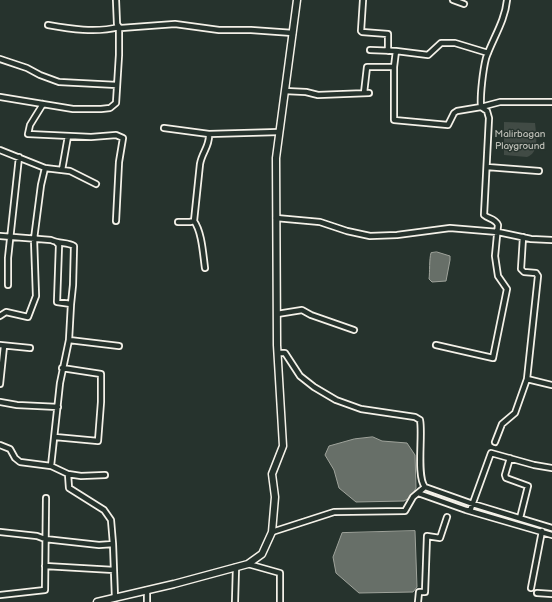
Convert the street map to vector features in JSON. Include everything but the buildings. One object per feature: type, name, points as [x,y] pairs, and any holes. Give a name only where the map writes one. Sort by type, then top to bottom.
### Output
[{"type":"street","points":[[0,97],[73,109],[110,108],[116,102],[119,55],[119,27],[117,24],[116,0]]},
{"type":"street","points":[[96,602],[248,564],[262,554],[272,532],[275,497],[272,474],[283,446],[277,314],[276,158],[297,0]]},
{"type":"street","points":[[363,0],[361,31],[388,34],[388,51]]},
{"type":"street","points":[[453,0],[464,4]]},
{"type":"street","points":[[436,345],[493,358],[507,289],[498,276],[496,256],[498,225],[492,218],[484,215],[488,166],[489,118],[487,111],[481,107],[480,100],[486,60],[506,10],[507,0]]},
{"type":"street","points":[[48,25],[75,29],[112,29],[119,27],[175,24],[219,30],[251,30],[293,33]]},
{"type":"street","points":[[370,50],[396,51],[428,55],[441,43],[455,43],[488,53]]},
{"type":"street","points":[[396,51],[394,67],[394,120],[448,125],[454,113],[457,111],[505,101],[552,102]]},
{"type":"street","points":[[0,59],[27,68],[40,75],[59,82],[117,85]]},
{"type":"street","points":[[285,91],[306,92],[318,95],[366,93],[367,67],[394,67]]},
{"type":"street","points":[[43,104],[30,125],[28,134],[91,137],[116,135],[123,138],[119,162],[116,220]]},
{"type":"street","points":[[164,128],[209,134],[279,132]]},
{"type":"street","points":[[205,268],[202,244],[194,221],[201,156],[210,142],[209,134]]},
{"type":"street","points":[[62,170],[68,136]]},
{"type":"street","points":[[0,150],[45,168],[70,171],[96,184]]},
{"type":"street","points":[[8,285],[8,258],[19,157]]},
{"type":"street","points":[[488,166],[539,170]]},
{"type":"street","points":[[0,316],[6,312],[28,317],[36,296],[34,239],[41,185],[45,168]]},
{"type":"street","points":[[276,218],[320,222],[347,231],[370,236],[397,235],[450,228],[498,232],[531,239],[552,240]]},
{"type":"street","points":[[178,222],[194,221]]},
{"type":"street","points":[[0,236],[51,240],[57,243],[71,244],[74,246],[73,285],[70,304],[68,340],[62,368],[51,466]]},
{"type":"street","points":[[494,442],[502,424],[515,413],[527,379],[538,276],[536,273],[524,272],[522,269],[523,237]]},
{"type":"street","points":[[57,243],[59,245],[57,302],[70,304]]},
{"type":"street","points":[[277,314],[302,310],[311,315],[354,330]]},
{"type":"street","points":[[68,340],[119,346]]},
{"type":"street","points":[[0,384],[2,346],[30,348]]},
{"type":"street","points":[[278,353],[285,353],[300,376],[314,387],[336,400],[361,409],[384,411],[415,417],[420,420],[421,473],[422,484],[424,487],[473,504],[552,528]]},
{"type":"street","points":[[55,437],[98,441],[101,402],[101,374],[62,368]]},
{"type":"street","points":[[527,379],[552,385]]},
{"type":"street","points":[[0,402],[17,405],[58,407]]},
{"type":"street","points":[[0,445],[9,448],[15,458],[20,462],[51,466],[68,474],[81,476],[105,475]]},
{"type":"street","points":[[470,511],[492,453],[534,465],[552,468]]},
{"type":"street","points":[[510,458],[505,475],[506,478],[528,486],[520,518]]},
{"type":"street","points":[[68,474],[69,488],[99,505],[109,516],[112,525],[115,598]]},
{"type":"street","points":[[272,532],[334,512],[405,511],[413,497],[424,487]]},
{"type":"street","points":[[418,493],[470,511],[552,535]]},
{"type":"street","points":[[0,595],[45,590],[46,498]]},
{"type":"street","points":[[418,602],[419,592],[425,592],[426,536],[440,538],[447,517]]},
{"type":"street","points":[[531,588],[542,531]]},
{"type":"street","points":[[0,532],[99,545],[113,544]]},
{"type":"street","points":[[248,564],[280,573],[280,602]]},
{"type":"street","points":[[45,566],[114,570]]},
{"type":"street","points":[[235,602],[236,567]]},
{"type":"street","points":[[147,590],[147,602]]},
{"type":"street","points":[[537,593],[552,594]]},
{"type":"green space","name":"Malirbagan Playground","points":[[504,122],[535,123],[536,147],[531,155],[527,157],[504,155]]},
{"type":"shaded area","points":[[437,252],[450,256],[450,260],[446,281],[432,282],[429,279],[430,256],[431,253]]},
{"type":"shaded area","points":[[373,437],[382,441],[407,443],[415,455],[416,488],[411,497],[404,501],[356,502],[339,488],[334,470],[325,455],[329,446],[354,439]]},
{"type":"shaded area","points":[[415,531],[417,587],[413,592],[359,593],[336,573],[333,557],[342,533]]}]
